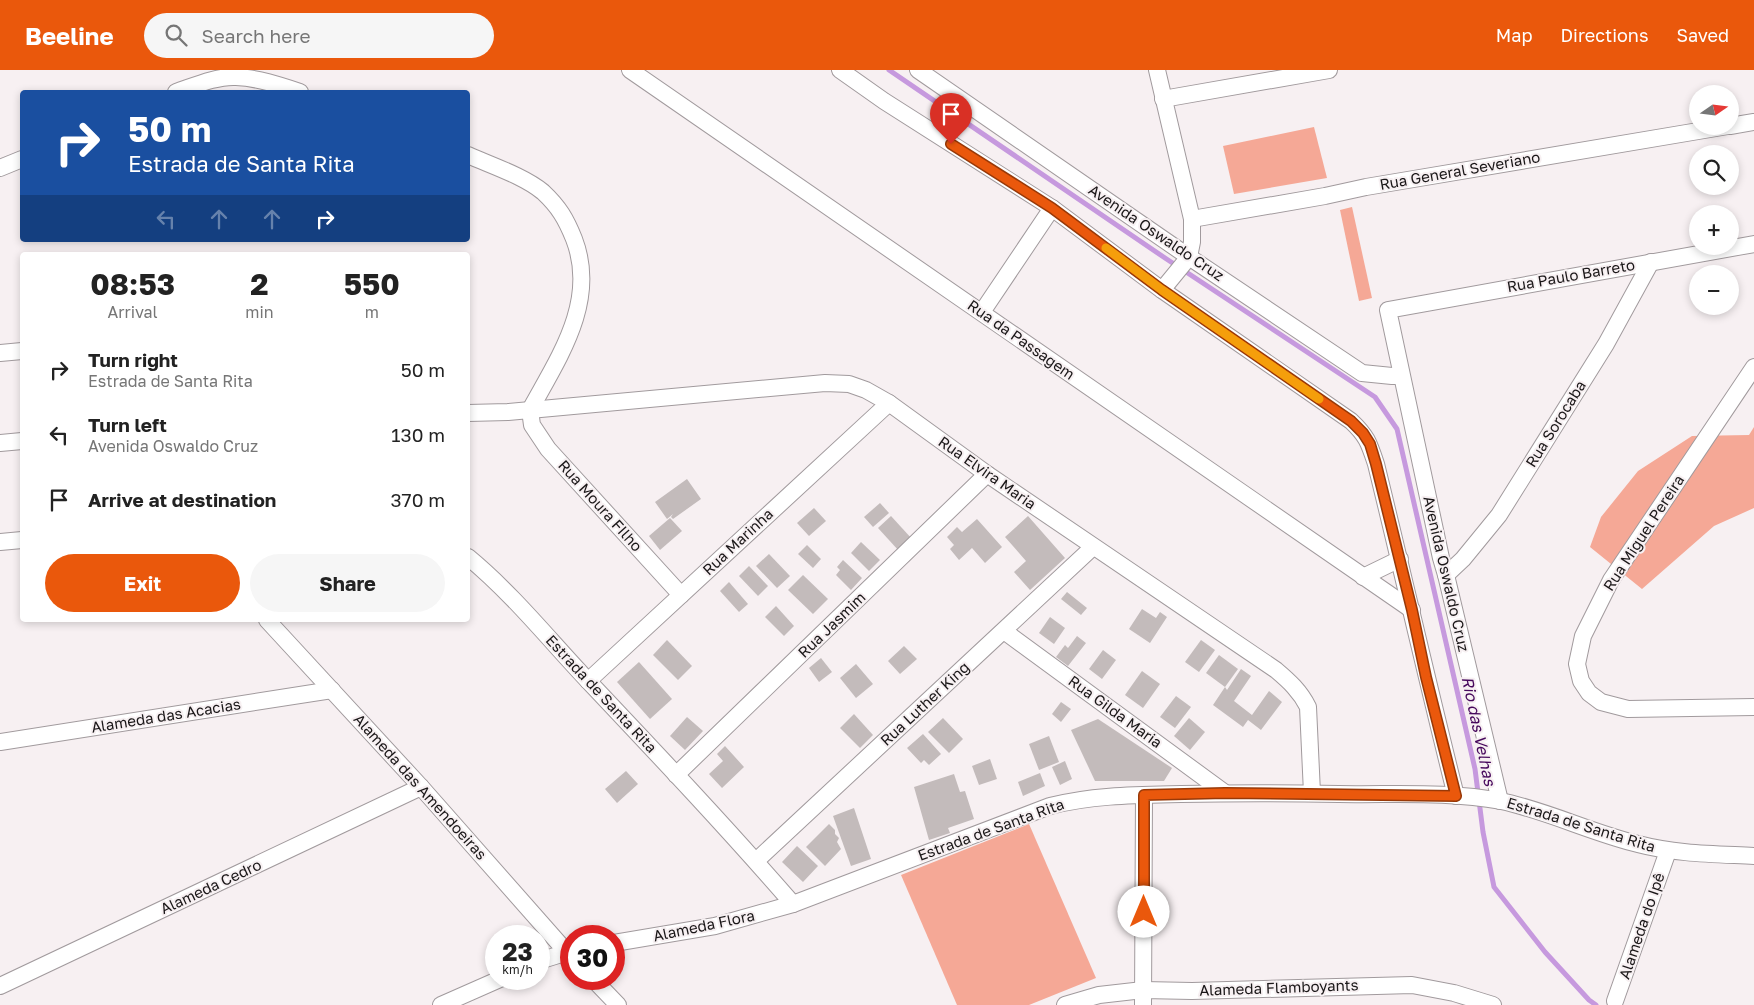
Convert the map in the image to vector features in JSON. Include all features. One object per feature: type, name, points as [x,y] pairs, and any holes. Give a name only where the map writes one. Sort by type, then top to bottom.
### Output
[{"type":"street","name":"Rua da Passagem","points":[[630,70],[1412,610]]},
{"type":"street","points":[[840,70],[884,101],[1052,208],[1167,285],[1351,421],[1363,433],[1370,444],[1376,464],[1412,610],[1426,677],[1461,796]]},
{"type":"street","name":"Avenida Oswaldo Cruz","points":[[918,70],[1187,259],[1362,373],[1397,376]]},
{"type":"street","points":[[1157,70],[1192,219],[1192,242],[1187,259],[1167,285]]},
{"type":"street","points":[[1163,99],[1329,70]]},
{"type":"street","points":[[182,90],[234,77],[268,81],[294,90]]},
{"type":"street","name":"Rua General Severiano","points":[[1739,124],[1754,122]]},
{"type":"street","name":"Rua General Severiano","points":[[1192,219],[1366,187],[1689,133]]},
{"type":"street","points":[[470,156],[514,174],[542,191],[565,216],[579,252],[582,283],[577,314],[563,350],[530,410]]},
{"type":"street","points":[[0,168],[20,160]]},
{"type":"street","points":[[982,312],[1052,208]]},
{"type":"street","name":"Rua Paulo Barreto","points":[[1388,310],[1754,244]]},
{"type":"street","name":"Rua Sorocaba","points":[[1446,575],[1463,559],[1499,515],[1606,344],[1651,262]]},
{"type":"street","name":"Avenida Oswaldo Cruz","points":[[1388,310],[1397,376],[1446,575],[1495,801]]},
{"type":"street","points":[[0,353],[20,351]]},
{"type":"street","name":"Rua Miguel Pereira","points":[[1754,367],[1611,580],[1583,636],[1577,664],[1580,681],[1589,693],[1601,702],[1628,710],[1754,707]]},
{"type":"street","name":"Rua Elvira Maria","points":[[470,413],[530,410],[825,383],[849,384],[866,390],[889,403],[987,474],[1276,670],[1302,695],[1308,707],[1312,793]]},
{"type":"street","name":"Rua Marinha","points":[[588,681],[889,403]]},
{"type":"street","name":"Rua Moura FIlho","points":[[530,410],[532,425],[548,449],[681,595]]},
{"type":"street","points":[[0,443],[20,441]]},
{"type":"street","name":"Rua Jasmim","points":[[676,775],[987,474]]},
{"type":"street","points":[[0,542],[20,540]]},
{"type":"street","name":"Rua Luther King","points":[[756,861],[1093,546]]},
{"type":"street","name":"Estrada de Santa Rita","points":[[470,559],[524,610],[756,861],[793,904],[1050,806],[1098,797],[1225,793],[1461,796],[1528,808],[1592,831],[1668,851],[1754,856]]},
{"type":"street","points":[[1363,577],[1400,559]]},
{"type":"street","name":"Alameda das Amendoeiras","points":[[269,622],[560,942]]},
{"type":"street","name":"Rua Gilda Maria","points":[[1004,631],[1225,793]]},
{"type":"street","name":"Alameda das Acacias","points":[[0,742],[332,690]]},
{"type":"street","name":"Alameda Cedro","points":[[0,986],[421,787]]},
{"type":"street","points":[[1143,998],[1144,795]]},
{"type":"street","name":"Alameda do Ipê","points":[[1616,1001],[1668,851]]},
{"type":"street","name":"Alameda Flora","points":[[625,941],[716,926],[793,904]]},
{"type":"street","name":"Alameda Flamboyants","points":[[1065,1005],[1099,995],[1143,998],[1192,991],[1412,985],[1454,993],[1493,1005]]},
{"type":"street","points":[[441,1005],[485,986]]},
{"type":"street","points":[[604,990],[618,1005]]},
{"type":"shaded area","points":[[1314,127],[1327,178],[1234,194],[1223,146]]},
{"type":"shaded area","points":[[1352,207],[1372,298],[1359,301],[1340,210]]},
{"type":"shaded area","points":[[1754,427],[1754,508],[1714,526],[1642,589],[1590,547],[1601,517],[1638,471],[1692,436],[1749,435]]},
{"type":"shaded area","points":[[1029,824],[1096,978],[1029,1005],[957,1005],[901,875]]},
{"type":"building","points":[[687,479],[701,499],[673,519],[671,517],[673,514],[667,519],[655,502]]},
{"type":"building","points":[[880,503],[889,513],[873,527],[864,517]]},
{"type":"building","points":[[814,508],[826,521],[809,536],[797,523]]},
{"type":"building","points":[[891,516],[912,539],[899,551],[878,528]]},
{"type":"building","points":[[1028,516],[1065,558],[1030,590],[1014,572],[1026,561],[1005,537]]},
{"type":"building","points":[[670,518],[682,531],[660,550],[649,536]]},
{"type":"building","points":[[977,519],[1002,547],[985,563],[972,548],[959,560],[950,549],[954,545],[947,537],[957,527],[962,532]]},
{"type":"building","points":[[861,542],[880,560],[869,571],[851,553]]},
{"type":"building","points":[[807,545],[821,559],[813,568],[798,554]]},
{"type":"building","points":[[769,554],[790,576],[777,588],[756,566]]},
{"type":"building","points":[[843,560],[862,578],[851,590],[836,575],[840,570],[837,567]]},
{"type":"building","points":[[749,566],[768,586],[758,596],[739,576]]},
{"type":"building","points":[[803,575],[828,599],[813,614],[788,590]]},
{"type":"building","points":[[729,582],[748,604],[739,612],[720,591]]},
{"type":"building","points":[[1067,592],[1087,608],[1081,615],[1061,599]]},
{"type":"building","points":[[776,606],[794,626],[784,636],[765,617]]},
{"type":"building","points":[[1142,609],[1156,618],[1160,612],[1167,617],[1150,643],[1129,629]]},
{"type":"building","points":[[1050,617],[1065,628],[1054,644],[1039,633]]},
{"type":"building","points":[[1077,636],[1086,643],[1068,666],[1056,657],[1065,645],[1068,648]]},
{"type":"building","points":[[667,640],[692,666],[678,680],[653,655]]},
{"type":"building","points":[[1201,640],[1215,650],[1199,672],[1185,662]]},
{"type":"building","points":[[904,646],[917,659],[900,674],[888,661]]},
{"type":"building","points":[[1103,650],[1116,660],[1102,679],[1089,669]]},
{"type":"building","points":[[1219,655],[1238,669],[1225,687],[1206,673]]},
{"type":"building","points":[[821,658],[832,672],[819,682],[809,668]]},
{"type":"building","points":[[639,662],[672,699],[650,719],[617,682]]},
{"type":"building","points":[[856,664],[873,684],[856,698],[840,678]]},
{"type":"building","points":[[1241,669],[1251,676],[1234,701],[1252,715],[1269,691],[1282,702],[1261,730],[1248,720],[1243,727],[1213,705],[1225,687],[1227,690]]},
{"type":"building","points":[[1142,671],[1160,684],[1143,708],[1125,695]]},
{"type":"building","points":[[1176,696],[1191,707],[1175,728],[1160,717]]},
{"type":"building","points":[[1061,702],[1071,709],[1061,722],[1052,714]]},
{"type":"building","points":[[854,714],[873,735],[860,748],[840,728]]},
{"type":"building","points":[[687,717],[703,731],[685,750],[670,736]]},
{"type":"building","points":[[943,718],[963,739],[949,753],[928,732]]},
{"type":"building","points":[[1189,718],[1205,732],[1190,750],[1174,736]]},
{"type":"building","points":[[1098,719],[1172,768],[1164,781],[1095,781],[1071,730]]},
{"type":"building","points":[[923,734],[941,754],[929,765],[924,760],[921,763],[907,748]]},
{"type":"building","points":[[1049,736],[1059,762],[1039,770],[1029,744]]},
{"type":"building","points":[[725,746],[744,767],[722,788],[709,774],[723,761],[717,754]]},
{"type":"building","points":[[990,759],[997,779],[979,785],[972,766]]},
{"type":"building","points":[[1065,761],[1072,779],[1060,785],[1052,767]]},
{"type":"building","points":[[626,771],[638,784],[617,803],[605,789]]},
{"type":"building","points":[[1040,773],[1045,786],[1023,796],[1018,782]]},
{"type":"building","points":[[954,774],[960,792],[965,791],[974,819],[948,828],[950,833],[929,840],[914,787]]},
{"type":"building","points":[[854,808],[871,859],[851,866],[833,816]]},
{"type":"building","points":[[829,824],[839,838],[837,842],[841,849],[825,866],[806,847]]},
{"type":"building","points":[[797,846],[818,866],[803,882],[782,862]]},
{"type":"waterway","name":"Rio das Velhas","points":[[889,70],[1165,258],[1375,397],[1397,429],[1475,769],[1483,832],[1494,887],[1545,952],[1589,1000],[1596,1005]]},
{"type":"slow traffic","points":[[1106,248],[1162,290],[1319,399]]},
{"type":"route","points":[[951,144],[1052,208],[1162,290],[1351,421],[1363,433],[1370,444],[1381,483],[1456,796],[1312,793],[1144,795],[1144,912]]}]
